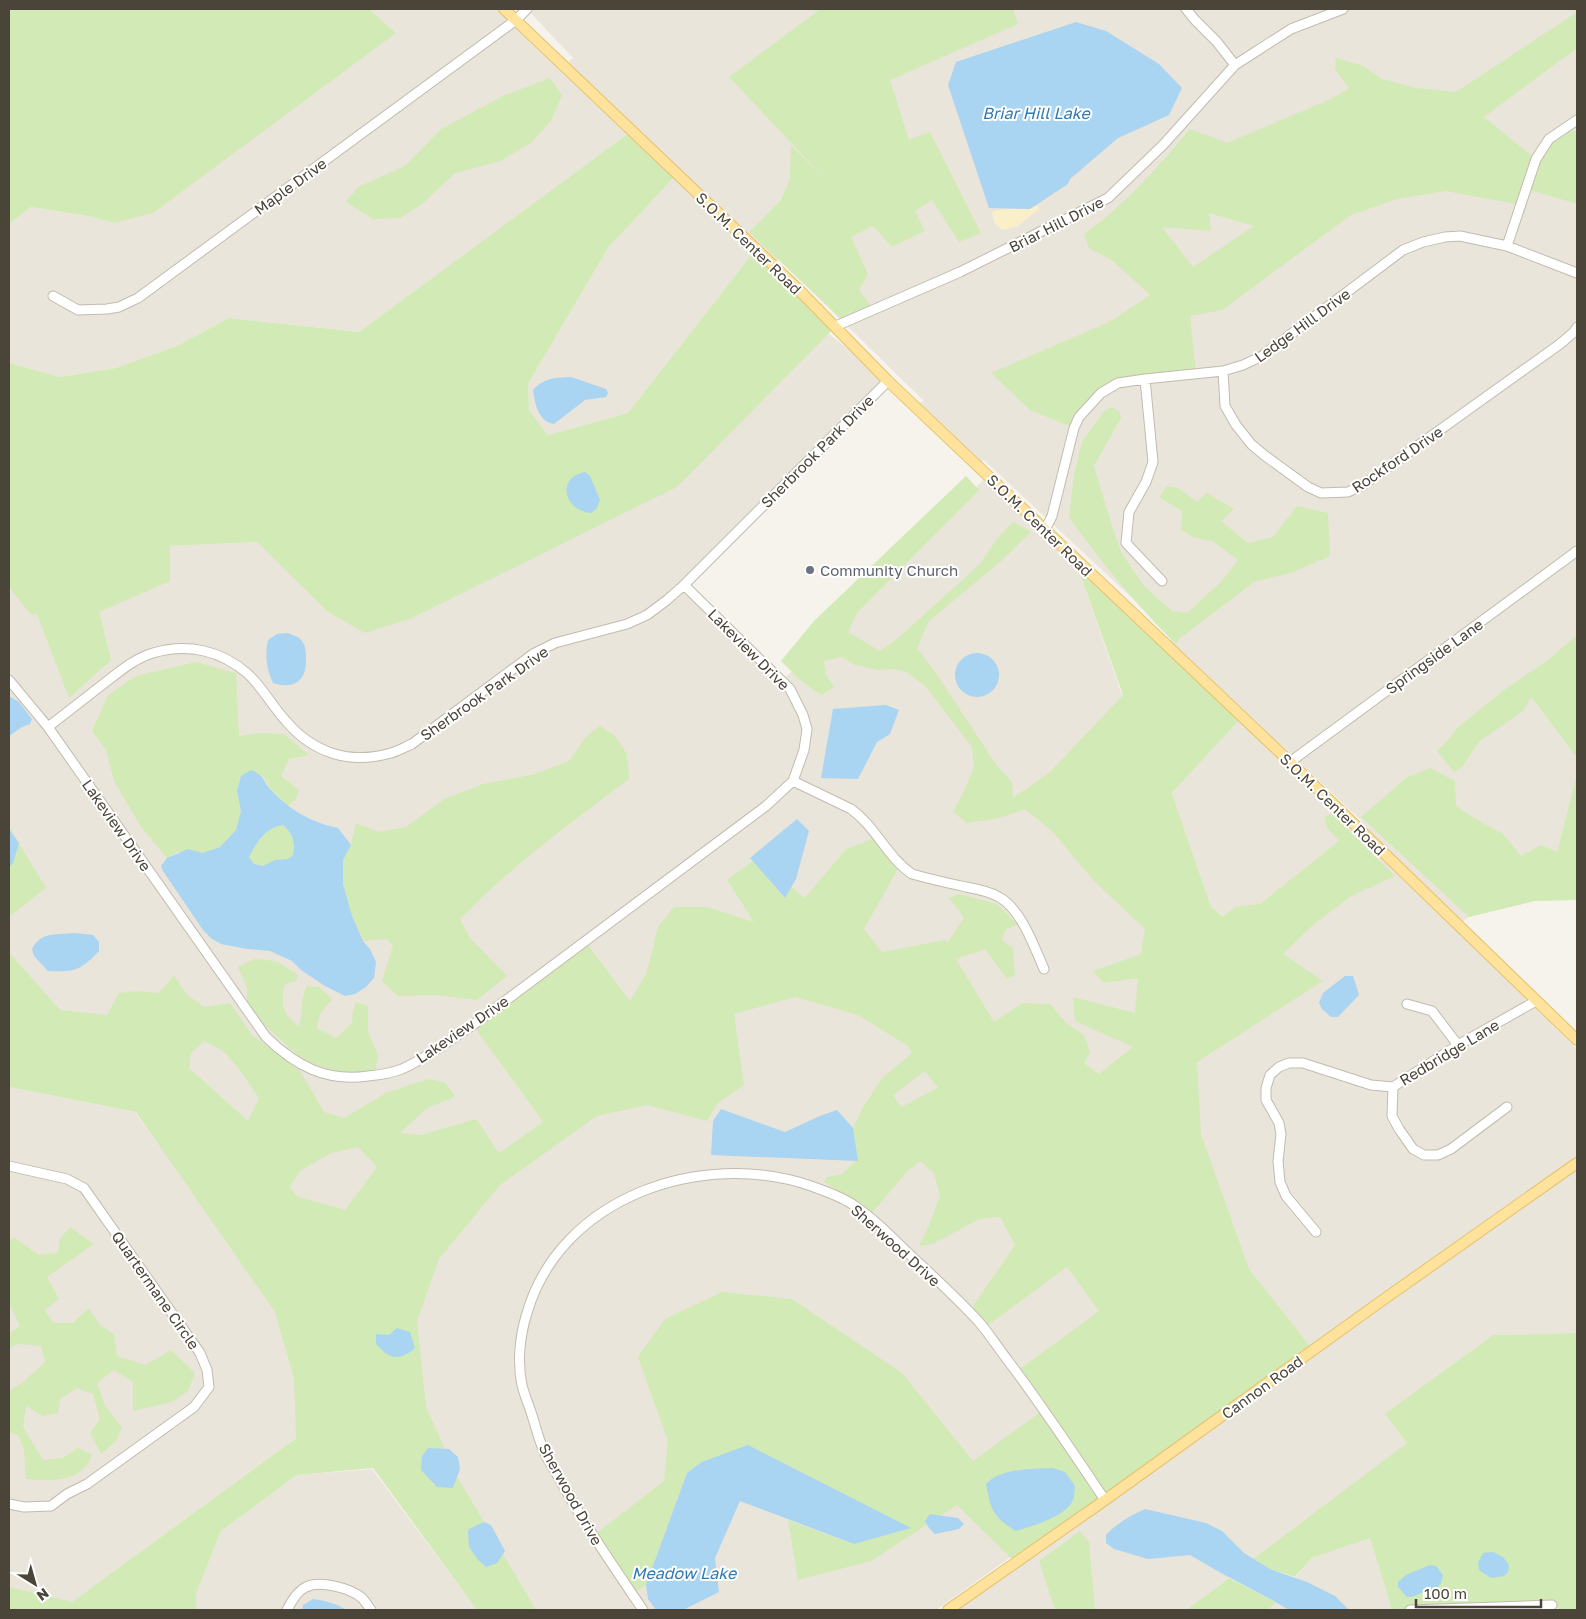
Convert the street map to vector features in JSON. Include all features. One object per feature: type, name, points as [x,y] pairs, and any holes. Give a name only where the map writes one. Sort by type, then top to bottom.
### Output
[{"type":"main road","name":"S.O.M. Center Road","points":[[504,9],[836,326],[888,381],[1290,762],[1577,1040]]},
{"type":"main road","name":"Cannon Road","points":[[948,1610],[1577,1163]]},
{"type":"street","name":"Maple Drive","points":[[52,296],[78,310],[107,310],[119,307],[138,298],[516,20],[527,9]]},
{"type":"street","points":[[1186,9],[1217,42],[1235,65]]},
{"type":"street","name":"Briar Hill Drive","points":[[836,326],[960,272],[1108,198],[1147,162],[1235,65],[1291,28],[1343,9]]},
{"type":"street","points":[[1507,246],[1536,159],[1549,139],[1577,120]]},
{"type":"street","name":"Ledge Hill Drive","points":[[1045,530],[1052,516],[1070,444],[1079,417],[1095,400],[1118,383],[1145,378],[1223,371],[1244,365],[1262,356],[1403,250],[1423,242],[1460,236],[1507,246],[1577,273]]},
{"type":"street","name":"Rockford Drive","points":[[1223,371],[1225,406],[1236,426],[1251,444],[1308,487],[1321,493],[1348,492],[1363,485],[1560,344],[1577,327]]},
{"type":"street","points":[[1145,378],[1153,462],[1146,482],[1129,512],[1126,543],[1162,581]]},
{"type":"street","name":"Sherbrook Park Drive","points":[[48,727],[130,664],[152,654],[181,647],[208,652],[229,660],[249,675],[297,734],[318,748],[340,756],[365,758],[392,753],[412,744],[533,654],[555,643],[627,624],[647,615],[667,600],[888,381]]},
{"type":"street","name":"Springside Lane","points":[[1290,762],[1577,551]]},
{"type":"street","name":"Lakeview Drive","points":[[9,680],[48,727],[266,1037],[281,1052],[304,1066],[328,1076],[354,1078],[380,1075],[402,1069],[473,1025],[766,806],[793,781],[804,750],[807,729],[803,715],[790,689],[684,585]]},
{"type":"street","points":[[793,781],[851,809],[859,815],[893,857],[903,868],[912,874],[981,890],[998,896],[1015,911],[1027,931],[1044,969]]},
{"type":"street","name":"Redbridge Lane","points":[[1316,1232],[1286,1196],[1280,1182],[1278,1161],[1281,1134],[1279,1123],[1266,1100],[1266,1088],[1270,1075],[1279,1067],[1289,1063],[1303,1063],[1370,1085],[1393,1087],[1458,1045],[1536,1001]]},
{"type":"street","points":[[1407,1004],[1432,1012],[1458,1045]]},
{"type":"street","points":[[1393,1087],[1392,1116],[1413,1150],[1424,1155],[1438,1155],[1452,1149],[1507,1106]]},
{"type":"street","name":"Quartermane Circle","points":[[9,1166],[67,1179],[84,1188],[200,1353],[207,1370],[209,1387],[194,1407],[87,1484],[51,1506],[24,1507],[9,1504]]},
{"type":"street","name":"Sherwood Drive","points":[[643,1610],[593,1536],[567,1494],[543,1449],[522,1384],[520,1353],[524,1324],[532,1296],[547,1268],[562,1246],[583,1226],[622,1201],[652,1187],[681,1178],[719,1173],[760,1175],[794,1180],[826,1191],[852,1204],[880,1226],[980,1324],[1030,1390],[1105,1500]]},
{"type":"street","points":[[287,1610],[294,1597],[306,1587],[322,1584],[337,1586],[351,1592],[362,1598],[371,1610]]},
{"type":"street","points":[[1410,1610],[1552,1605]]},
{"type":"shaded area","points":[[369,9],[504,9],[564,66],[573,58],[527,9],[820,9],[730,77],[866,9],[1577,9],[1577,664],[1531,697],[1577,758],[1577,773],[1557,852],[1458,925],[1438,906],[1434,909],[1577,1049],[1577,1157],[1311,1349],[1125,1109],[1187,1432],[936,1610],[497,1610],[343,1403],[71,1603],[9,1587],[9,1087],[135,1112],[160,1147],[111,1076],[59,1010],[9,952],[9,526],[107,549],[297,540],[412,618],[828,333],[888,381],[684,585],[782,680],[836,631],[988,475],[1074,557],[1240,1034],[1322,981],[1211,907],[1172,793],[1242,717],[1355,826],[1362,821],[1238,705],[1233,708],[1166,645],[1174,637],[984,460],[978,466],[914,406],[924,401],[779,259],[771,264],[756,249],[628,413],[548,435],[529,410],[528,384],[608,248],[677,174],[632,132],[359,332],[229,318],[179,345],[116,368],[60,377],[9,363],[9,224],[31,207],[88,216],[114,223],[396,33]]},
{"type":"shaded area","points":[[1577,1163],[1577,1333],[1493,1335],[1386,1414],[1408,1443],[1186,1610],[948,1610]]},
{"type":"shaded area","points":[[372,1469],[477,1610],[196,1610],[196,1594],[221,1531],[297,1475]]},
{"type":"shaded area","points":[[1370,1538],[1392,1610],[1268,1610],[1312,1558]]},
{"type":"green space","points":[[9,9],[369,9],[396,33],[153,213],[114,223],[88,216],[31,207],[9,224]]},
{"type":"green space","points":[[820,9],[1013,9],[1018,24],[890,80],[909,140],[930,132],[981,233],[959,242],[932,200],[915,211],[925,231],[892,247],[873,226],[851,237],[868,274],[859,290],[872,307],[840,318],[749,232],[781,200],[790,179],[791,145],[833,187],[729,77]]},
{"type":"green space","points":[[1577,12],[1577,48],[1484,117],[1537,160],[1549,139],[1565,128],[1577,132],[1577,204],[1527,189],[1521,205],[1446,191],[1397,199],[1351,215],[1222,310],[1190,316],[1196,374],[1145,379],[1101,393],[1074,428],[1030,410],[991,373],[1111,321],[1150,295],[1113,261],[1089,248],[1084,234],[1127,198],[1190,129],[1227,143],[1333,98],[1349,88],[1335,69],[1336,58],[1361,65],[1382,79],[1416,88],[1456,92]],"holes":[[[1209,213],[1254,226],[1193,267],[1162,227],[1211,231]]]},
{"type":"green space","points":[[550,78],[562,95],[551,121],[531,143],[500,161],[455,173],[421,205],[400,218],[373,219],[346,202],[358,187],[405,166],[441,129],[503,96]]},
{"type":"green space","points":[[632,131],[677,174],[608,248],[528,384],[529,410],[548,435],[628,413],[756,249],[836,326],[677,487],[412,618],[365,633],[328,612],[257,542],[170,546],[170,581],[99,612],[111,660],[69,698],[37,614],[30,614],[9,587],[9,363],[60,377],[116,368],[179,345],[229,318],[359,332]]},
{"type":"green space","points":[[1112,407],[1120,412],[1121,418],[1094,466],[1121,552],[1144,586],[1172,611],[1187,613],[1222,581],[1238,560],[1212,541],[1195,538],[1181,530],[1182,511],[1159,497],[1167,486],[1178,488],[1197,502],[1207,493],[1234,509],[1221,521],[1248,543],[1273,537],[1297,506],[1328,513],[1330,556],[1291,573],[1254,582],[1179,639],[1176,644],[1120,583],[1069,517],[1074,475],[1082,442],[1103,412]]},
{"type":"green space","points":[[966,476],[979,490],[857,613],[848,632],[880,651],[897,639],[979,565],[997,539],[1013,522],[1031,532],[999,563],[929,621],[917,648],[938,676],[997,766],[1012,782],[1013,798],[1050,772],[1123,695],[1074,557],[1242,717],[1172,793],[1211,907],[1223,916],[1236,907],[1260,904],[1339,841],[1327,828],[1324,817],[1332,814],[1395,876],[1351,896],[1312,926],[1283,954],[1323,981],[1197,1062],[1201,1134],[1249,1269],[1313,1350],[1015,1562],[957,1505],[871,1561],[798,1580],[788,1520],[853,1544],[910,1528],[687,1473],[646,1585],[632,1594],[593,1536],[664,1481],[668,1441],[638,1357],[665,1319],[722,1292],[792,1299],[902,1373],[973,1461],[1043,1410],[1016,1372],[1099,1311],[1067,1267],[984,1328],[969,1312],[1015,1245],[1000,1217],[980,1219],[932,1244],[919,1246],[940,1196],[934,1173],[920,1161],[905,1174],[872,1213],[824,1182],[827,1177],[842,1174],[855,1161],[853,1128],[862,1109],[882,1078],[912,1053],[908,1046],[858,1015],[795,997],[734,1014],[744,1085],[717,1104],[707,1121],[647,1105],[597,1116],[500,1185],[439,1259],[417,1321],[426,1407],[458,1478],[536,1610],[477,1610],[373,1468],[297,1475],[221,1531],[196,1594],[196,1610],[9,1610],[9,1587],[72,1602],[296,1438],[294,1378],[275,1312],[136,1112],[9,1087],[9,952],[60,1010],[107,1015],[119,993],[138,991],[159,993],[174,975],[186,994],[204,1007],[230,1003],[252,1035],[300,1071],[324,1112],[344,1118],[386,1093],[428,1079],[446,1083],[455,1097],[427,1108],[400,1133],[421,1135],[476,1119],[499,1153],[543,1122],[473,1025],[585,941],[630,1001],[647,972],[658,927],[674,907],[707,907],[754,922],[727,880],[753,861],[784,898],[791,887],[805,898],[846,849],[870,840],[875,833],[900,865],[864,929],[882,952],[945,940],[947,943],[964,918],[949,898],[959,894],[997,904],[1018,925],[1006,929],[1002,940],[1013,948],[1015,975],[1007,979],[985,949],[956,959],[994,1022],[1022,1003],[1050,1004],[1066,1023],[1084,1035],[1090,1052],[1084,1063],[1099,1074],[1133,1047],[1075,1021],[1073,997],[1135,1013],[1138,978],[1103,983],[1093,971],[1141,954],[1145,929],[1094,881],[1052,831],[1025,809],[999,818],[967,823],[953,812],[974,767],[972,747],[926,687],[908,673],[895,669],[878,670],[855,665],[842,657],[824,661],[826,675],[834,687],[821,695],[800,680],[781,661],[814,621]],"holes":[[[204,1041],[223,1051],[239,1069],[259,1098],[248,1121],[189,1068],[191,1053]],[[925,1071],[938,1088],[901,1107],[893,1095]],[[358,1147],[377,1167],[345,1210],[296,1196],[290,1187],[300,1171],[331,1153]]]},
{"type":"green space","points":[[1577,635],[1577,758],[1531,697],[1523,711],[1480,741],[1462,767],[1454,772],[1437,751],[1457,728],[1504,690],[1548,660]]},
{"type":"green space","points":[[196,662],[236,673],[239,736],[257,733],[284,734],[309,755],[289,759],[281,776],[299,790],[296,799],[288,806],[270,788],[262,775],[241,776],[237,791],[241,811],[236,830],[220,847],[202,853],[177,852],[167,858],[141,827],[114,781],[106,750],[92,731],[108,695],[136,676]]},
{"type":"green space","points":[[600,726],[614,735],[627,754],[629,779],[520,863],[460,919],[470,938],[507,976],[477,1000],[437,995],[398,996],[382,981],[393,945],[387,939],[363,941],[352,916],[343,884],[342,860],[351,845],[356,823],[379,832],[406,827],[444,799],[483,784],[536,774],[569,761],[586,737]]},
{"type":"green space","points":[[1430,768],[1455,781],[1456,806],[1502,833],[1521,856],[1541,845],[1557,852],[1577,773],[1577,900],[1535,901],[1469,917],[1361,817],[1406,778]]},
{"type":"green space","points":[[283,825],[293,839],[293,855],[288,859],[275,860],[263,866],[254,864],[249,857],[259,841],[267,832]]},
{"type":"green space","points":[[9,827],[46,888],[9,917]]},
{"type":"green space","points":[[255,959],[276,961],[298,975],[296,981],[284,985],[283,1004],[286,1013],[299,1027],[303,996],[307,986],[319,987],[332,999],[320,1014],[317,1028],[336,1038],[352,1023],[356,1002],[368,1006],[368,1032],[378,1055],[375,1073],[341,1073],[303,1060],[259,1020],[247,1002],[247,988],[238,967]]},
{"type":"green space","points":[[70,1227],[94,1244],[47,1277],[59,1299],[45,1310],[53,1323],[73,1323],[89,1308],[100,1325],[114,1334],[117,1356],[145,1365],[171,1350],[195,1373],[188,1391],[172,1402],[133,1411],[133,1382],[114,1370],[97,1383],[105,1406],[122,1427],[116,1441],[101,1454],[90,1433],[100,1419],[93,1394],[77,1388],[60,1399],[58,1413],[43,1416],[26,1406],[23,1427],[43,1460],[63,1458],[78,1448],[92,1454],[82,1470],[74,1475],[55,1480],[26,1479],[24,1450],[18,1435],[9,1432],[9,1391],[22,1383],[45,1362],[41,1346],[18,1344],[9,1348],[9,1333],[20,1326],[9,1303],[9,1239],[15,1238],[39,1255],[58,1253],[60,1239]]},
{"type":"green space","points":[[1577,1333],[1577,1610],[1561,1610],[1551,1605],[1392,1610],[1370,1538],[1312,1558],[1295,1577],[1270,1569],[1253,1559],[1407,1443],[1385,1414],[1493,1335]]},
{"type":"green space","points":[[1080,1531],[1089,1542],[1095,1610],[1055,1610],[1039,1561]]},
{"type":"green space","points":[[1229,1578],[1276,1602],[1268,1610],[1186,1610]]},
{"type":"sand","points":[[1038,206],[1039,209],[1018,226],[1003,230],[995,224],[992,212],[996,210]]},
{"type":"water","name":"Briar Hill Lake","points":[[1076,22],[1106,31],[1159,64],[1182,88],[1169,115],[1118,138],[1070,179],[1068,184],[1030,209],[989,208],[948,85],[956,62]]},
{"type":"water","points":[[571,377],[606,389],[608,393],[606,397],[585,400],[554,424],[549,422],[538,411],[533,390],[546,380]]},
{"type":"water","points":[[585,472],[590,476],[600,500],[597,508],[591,513],[575,507],[567,494],[567,487],[570,481],[576,475]]},
{"type":"water","points":[[288,633],[298,637],[303,642],[306,652],[306,665],[302,677],[298,681],[294,684],[281,685],[273,683],[271,678],[266,657],[267,646],[268,640],[277,634]]},
{"type":"water","points":[[977,653],[989,657],[995,663],[999,675],[995,687],[989,693],[977,697],[965,693],[959,687],[955,675],[959,663],[965,657]]},
{"type":"water","points":[[9,696],[19,702],[32,719],[30,724],[9,736]]},
{"type":"water","points":[[886,705],[899,710],[890,734],[877,742],[858,779],[821,778],[833,709]]},
{"type":"water","points":[[251,770],[259,774],[270,789],[285,803],[309,819],[338,828],[351,845],[343,860],[343,884],[352,916],[363,941],[370,949],[376,962],[374,978],[366,987],[355,994],[345,996],[325,986],[301,970],[292,961],[270,951],[221,944],[212,939],[203,930],[163,871],[161,866],[167,858],[188,849],[202,853],[220,847],[236,830],[241,811],[237,791],[241,776]],"holes":[[[283,825],[293,839],[293,855],[288,859],[275,860],[263,866],[254,864],[249,857],[262,836],[277,826]]]},
{"type":"water","points":[[797,819],[809,831],[796,879],[785,898],[750,858]]},
{"type":"water","points":[[9,829],[19,843],[13,863],[9,867]]},
{"type":"water","points":[[75,933],[93,935],[99,942],[99,951],[82,966],[65,971],[48,971],[34,956],[32,949],[40,939],[50,935]]},
{"type":"water","points":[[1345,976],[1353,976],[1359,995],[1338,1017],[1331,1017],[1322,1009],[1319,1003],[1323,993]]},
{"type":"water","points":[[721,1109],[785,1132],[837,1110],[853,1128],[858,1161],[711,1155],[713,1121]]},
{"type":"water","points":[[397,1328],[410,1332],[415,1348],[404,1355],[394,1357],[385,1353],[376,1344],[376,1334],[389,1335]]},
{"type":"water","name":"Meadow Lake","points":[[748,1445],[911,1528],[854,1544],[740,1501],[715,1558],[719,1592],[683,1610],[656,1610],[648,1599],[646,1585],[687,1473],[702,1462]]},
{"type":"water","points":[[428,1448],[449,1449],[458,1457],[460,1469],[453,1488],[437,1487],[421,1470],[422,1456]]},
{"type":"water","points":[[1053,1468],[1065,1472],[1075,1486],[1073,1500],[1068,1507],[1047,1520],[1016,1531],[998,1517],[992,1507],[986,1484],[992,1479],[1008,1472]]},
{"type":"water","points":[[1145,1509],[1206,1523],[1222,1531],[1244,1553],[1270,1569],[1307,1582],[1335,1596],[1349,1610],[1289,1610],[1190,1555],[1148,1559],[1114,1549],[1106,1543],[1106,1535],[1115,1527]]},
{"type":"water","points":[[930,1514],[958,1518],[964,1524],[959,1529],[935,1534],[925,1521]]},
{"type":"water","points":[[484,1522],[491,1525],[505,1551],[497,1563],[486,1567],[478,1560],[469,1547],[468,1532],[469,1529]]},
{"type":"water","points":[[1493,1552],[1503,1557],[1509,1565],[1508,1572],[1504,1576],[1491,1578],[1479,1570],[1478,1563],[1483,1553]]},
{"type":"water","points":[[1430,1565],[1436,1566],[1443,1575],[1441,1583],[1436,1589],[1407,1597],[1398,1587],[1398,1582],[1406,1575]]},
{"type":"water","points":[[313,1599],[334,1604],[346,1610],[302,1610],[303,1605]]},
{"type":"place","name":"Community Church","points":[[810,570]]}]
